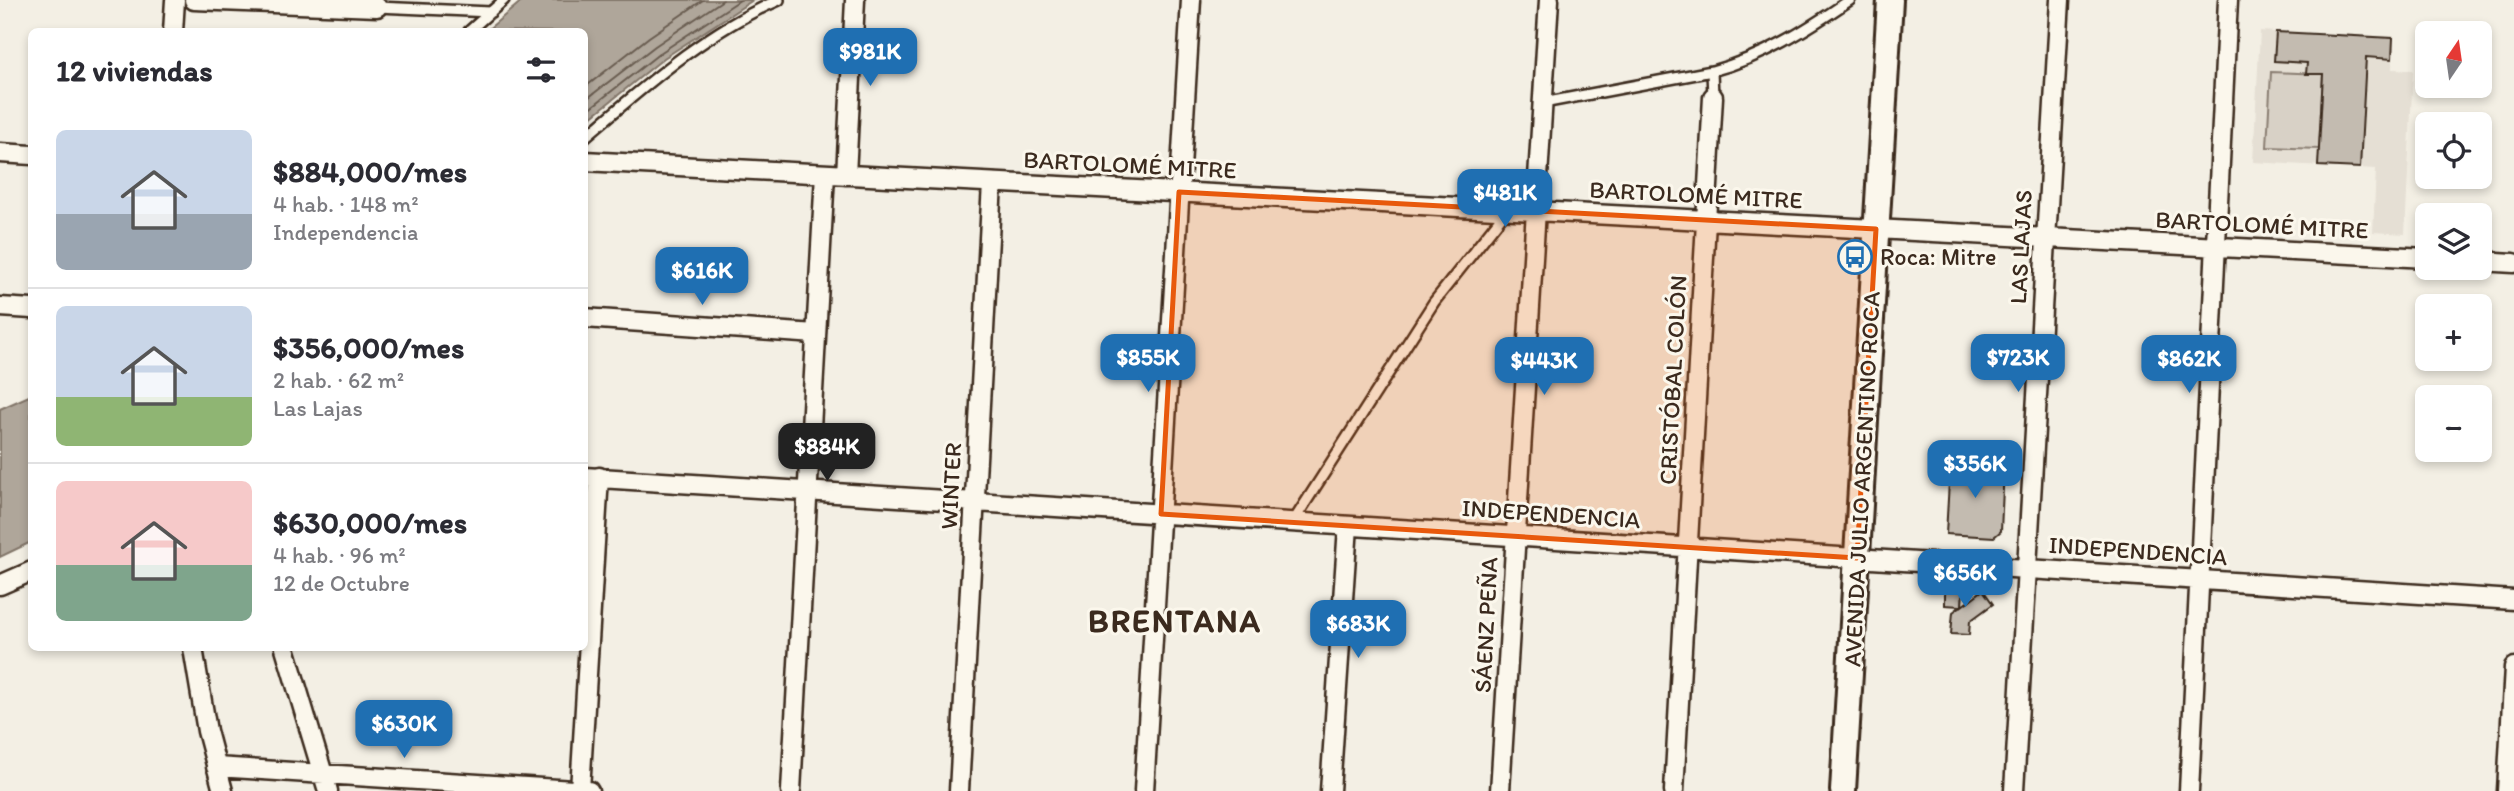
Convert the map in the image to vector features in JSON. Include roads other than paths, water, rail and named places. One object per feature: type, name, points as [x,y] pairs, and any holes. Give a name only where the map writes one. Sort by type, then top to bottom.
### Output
[{"type":"main road","name":"AVENIDA JULIO ARGENTINO ROCA","points":[[1843,791],[1890,0]]},
{"type":"street","points":[[173,28],[175,0]]},
{"type":"street","points":[[194,0],[377,7]]},
{"type":"street","points":[[846,175],[855,0]]},
{"type":"street","points":[[1144,791],[1191,0]]},
{"type":"street","name":"SÁENZ PEÑA","points":[[1500,791],[1549,0]]},
{"type":"street","name":"LAS LAJAS","points":[[2014,791],[2060,0]]},
{"type":"street","points":[[2189,791],[2228,0]]},
{"type":"street","name":"CRISTÓBAL COLÓN","points":[[1674,791],[1713,97]]},
{"type":"street","points":[[0,153],[28,155]]},
{"type":"street","name":"BARTOLOMÉ MITRE","points":[[588,161],[2415,257]]},
{"type":"street","points":[[791,791],[825,174]]},
{"type":"street","name":"WINTER","points":[[959,791],[992,183]]},
{"type":"street","points":[[2492,262],[2514,263]]},
{"type":"street","points":[[0,307],[28,309]]},
{"type":"street","points":[[588,318],[816,334]]},
{"type":"street","points":[[588,581],[592,477]]},
{"type":"street","name":"INDEPENDENCIA","points":[[592,477],[2514,600]]},
{"type":"street","points":[[1330,791],[1348,526]]},
{"type":"street","points":[[0,586],[28,573]]},
{"type":"street","points":[[194,651],[207,731],[223,791]]},
{"type":"street","points":[[286,651],[325,782]]},
{"type":"street","points":[[580,790],[585,651]]},
{"type":"street","points":[[2507,791],[2514,667]]},
{"type":"street","points":[[216,767],[325,782],[589,791]]},
{"type":"lane","points":[[473,28],[504,0]]},
{"type":"lane","points":[[588,135],[679,61],[739,21],[779,0]]},
{"type":"lane","points":[[1543,103],[1712,71],[1736,64],[1781,45],[1850,0]]},
{"type":"lane","points":[[377,7],[491,12]]},
{"type":"lane","points":[[1712,71],[1713,97]]},
{"type":"lane","points":[[1293,522],[1434,302],[1507,210]]},
{"type":"water","points":[[523,0],[753,0],[664,58],[588,120],[588,28],[490,28]]},
{"type":"water","points":[[28,396],[28,543],[0,557],[0,409]]},
{"type":"place","name":"Roca: Mitre","points":[[1855,257]]},
{"type":"district","name":"BRENTANA","points":[[1175,621]]}]
